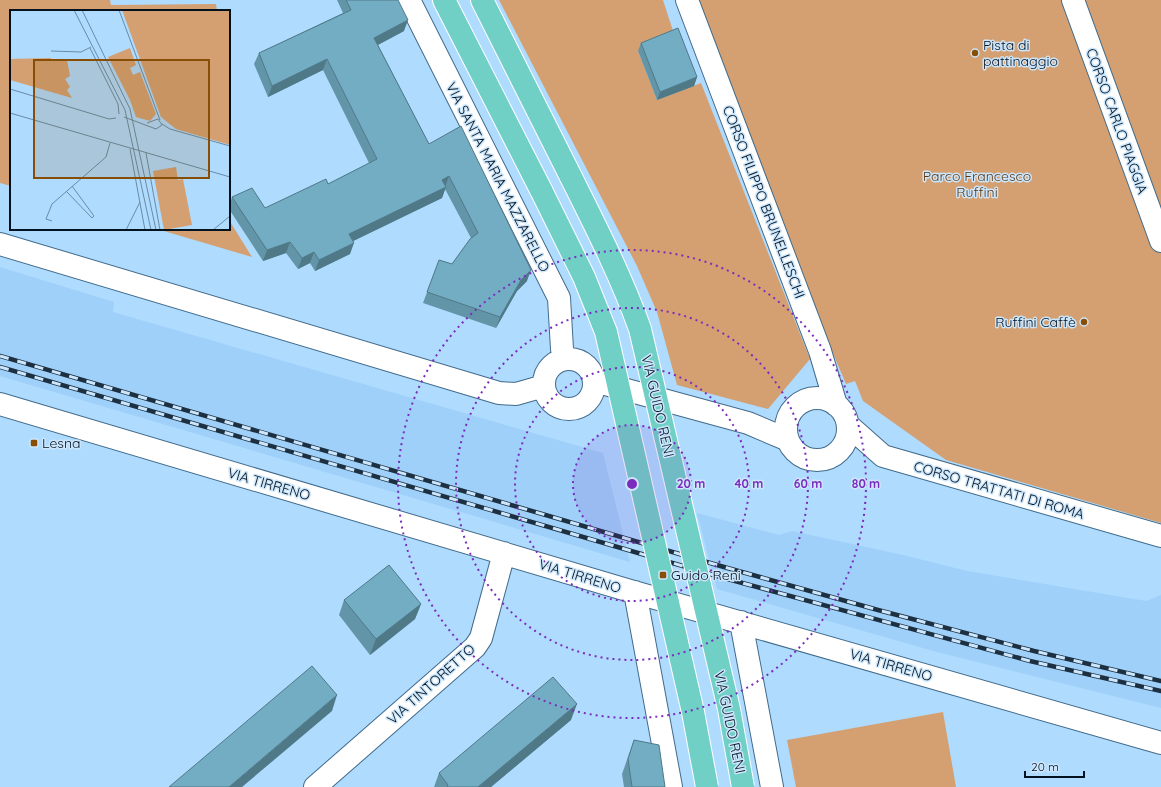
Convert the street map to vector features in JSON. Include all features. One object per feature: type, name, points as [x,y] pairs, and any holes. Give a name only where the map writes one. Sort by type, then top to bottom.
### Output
[{"type":"main road","points":[[444,0],[584,277],[606,332],[691,704],[707,787]]},
{"type":"main road","name":"VIA GUIDO RENI","points":[[482,0],[611,259],[629,299],[640,329],[728,709],[743,787]]},
{"type":"street","name":"VIA SANTA MARIA MAZZARELLO","points":[[409,0],[559,298],[562,349],[565,359]]},
{"type":"street","name":"CORSO FILIPPO BRUNELLESCHI","points":[[687,0],[820,351],[836,405]]},
{"type":"street","name":"CORSO CARLO PIAGGIA","points":[[1073,0],[1161,241]]},
{"type":"street","points":[[0,244],[499,393],[516,394],[544,386]]},
{"type":"street","points":[[748,423],[796,407],[823,398],[836,405],[845,416],[848,425],[845,442],[840,449],[830,456],[822,459],[812,459],[802,456],[794,450],[788,440],[786,422],[796,407],[811,387],[820,351]]},
{"type":"street","points":[[565,359],[576,360],[585,365],[592,372],[594,381],[594,391],[591,398],[586,403],[573,410],[565,410],[552,403],[546,395],[544,386],[545,377],[548,371],[552,366],[565,359]]},
{"type":"street","points":[[594,381],[748,423],[788,440]]},
{"type":"street","name":"VIA TIRRENO","points":[[0,404],[635,592],[1161,743]]},
{"type":"street","name":"CORSO TRATTATI DI ROMA","points":[[848,425],[883,456],[1161,536]]},
{"type":"street","points":[[830,456],[883,456]]},
{"type":"street","name":"VIA TINTORETTO","points":[[315,787],[475,647],[480,638],[504,553]]},
{"type":"street","points":[[635,592],[671,787]]},
{"type":"street","name":"VIA GUIDO RENI","points":[[741,622],[772,787]]},
{"type":"shaded area","points":[[0,267],[114,302],[113,312],[603,453],[630,562],[0,376]]},
{"type":"shaded area","points":[[697,513],[779,535],[792,531],[903,555],[967,571],[1146,601],[1161,595],[1161,708],[937,652],[717,589]]},
{"type":"green space","points":[[0,0],[110,0],[111,5],[216,4],[217,10],[10,10],[10,186],[0,183]]},
{"type":"green space","points":[[499,0],[663,0],[675,37],[638,51],[657,100],[701,83],[810,359],[768,409],[677,385],[657,312],[637,266]]},
{"type":"green space","name":"Parco Francesco Ruffini","points":[[696,0],[1161,0],[1161,523],[946,460],[863,401],[855,381],[846,384],[809,297]]},
{"type":"green space","points":[[230,222],[252,257],[160,230],[230,230]]},
{"type":"green space","points":[[943,712],[956,787],[796,787],[787,740]]},
{"type":"building","points":[[346,0],[398,0],[408,20],[374,38],[429,144],[461,126],[531,270],[521,280],[500,317],[427,292],[439,260],[452,264],[470,239],[478,233],[449,176],[442,180],[446,187],[349,234],[354,243],[319,260],[314,252],[302,258],[290,242],[267,250],[232,197],[252,188],[265,208],[326,179],[328,184],[377,159],[327,59],[272,86],[259,53],[351,10]]},
{"type":"building","points":[[678,28],[697,77],[660,92],[641,43]]},
{"type":"building","points":[[389,565],[421,604],[376,639],[344,600]]},
{"type":"building","points":[[312,666],[337,695],[229,787],[169,787]]},
{"type":"building","points":[[553,677],[577,704],[478,787],[447,787],[448,785],[439,773]]},
{"type":"building","points":[[634,740],[659,745],[665,787],[632,787],[628,759]]},
{"type":"railway","points":[[0,356],[724,567],[878,610],[1034,651],[1161,681]]},
{"type":"railway","points":[[0,367],[724,578],[1030,661],[1161,691]]},
{"type":"place","name":"Pista di pattinaggio","points":[[975,53]]},
{"type":"place","name":"Ruffini Caffè","points":[[1084,322]]},
{"type":"place","name":"Lesna","points":[[34,443]]},
{"type":"place","name":"Guido Reni","points":[[663,575]]}]
